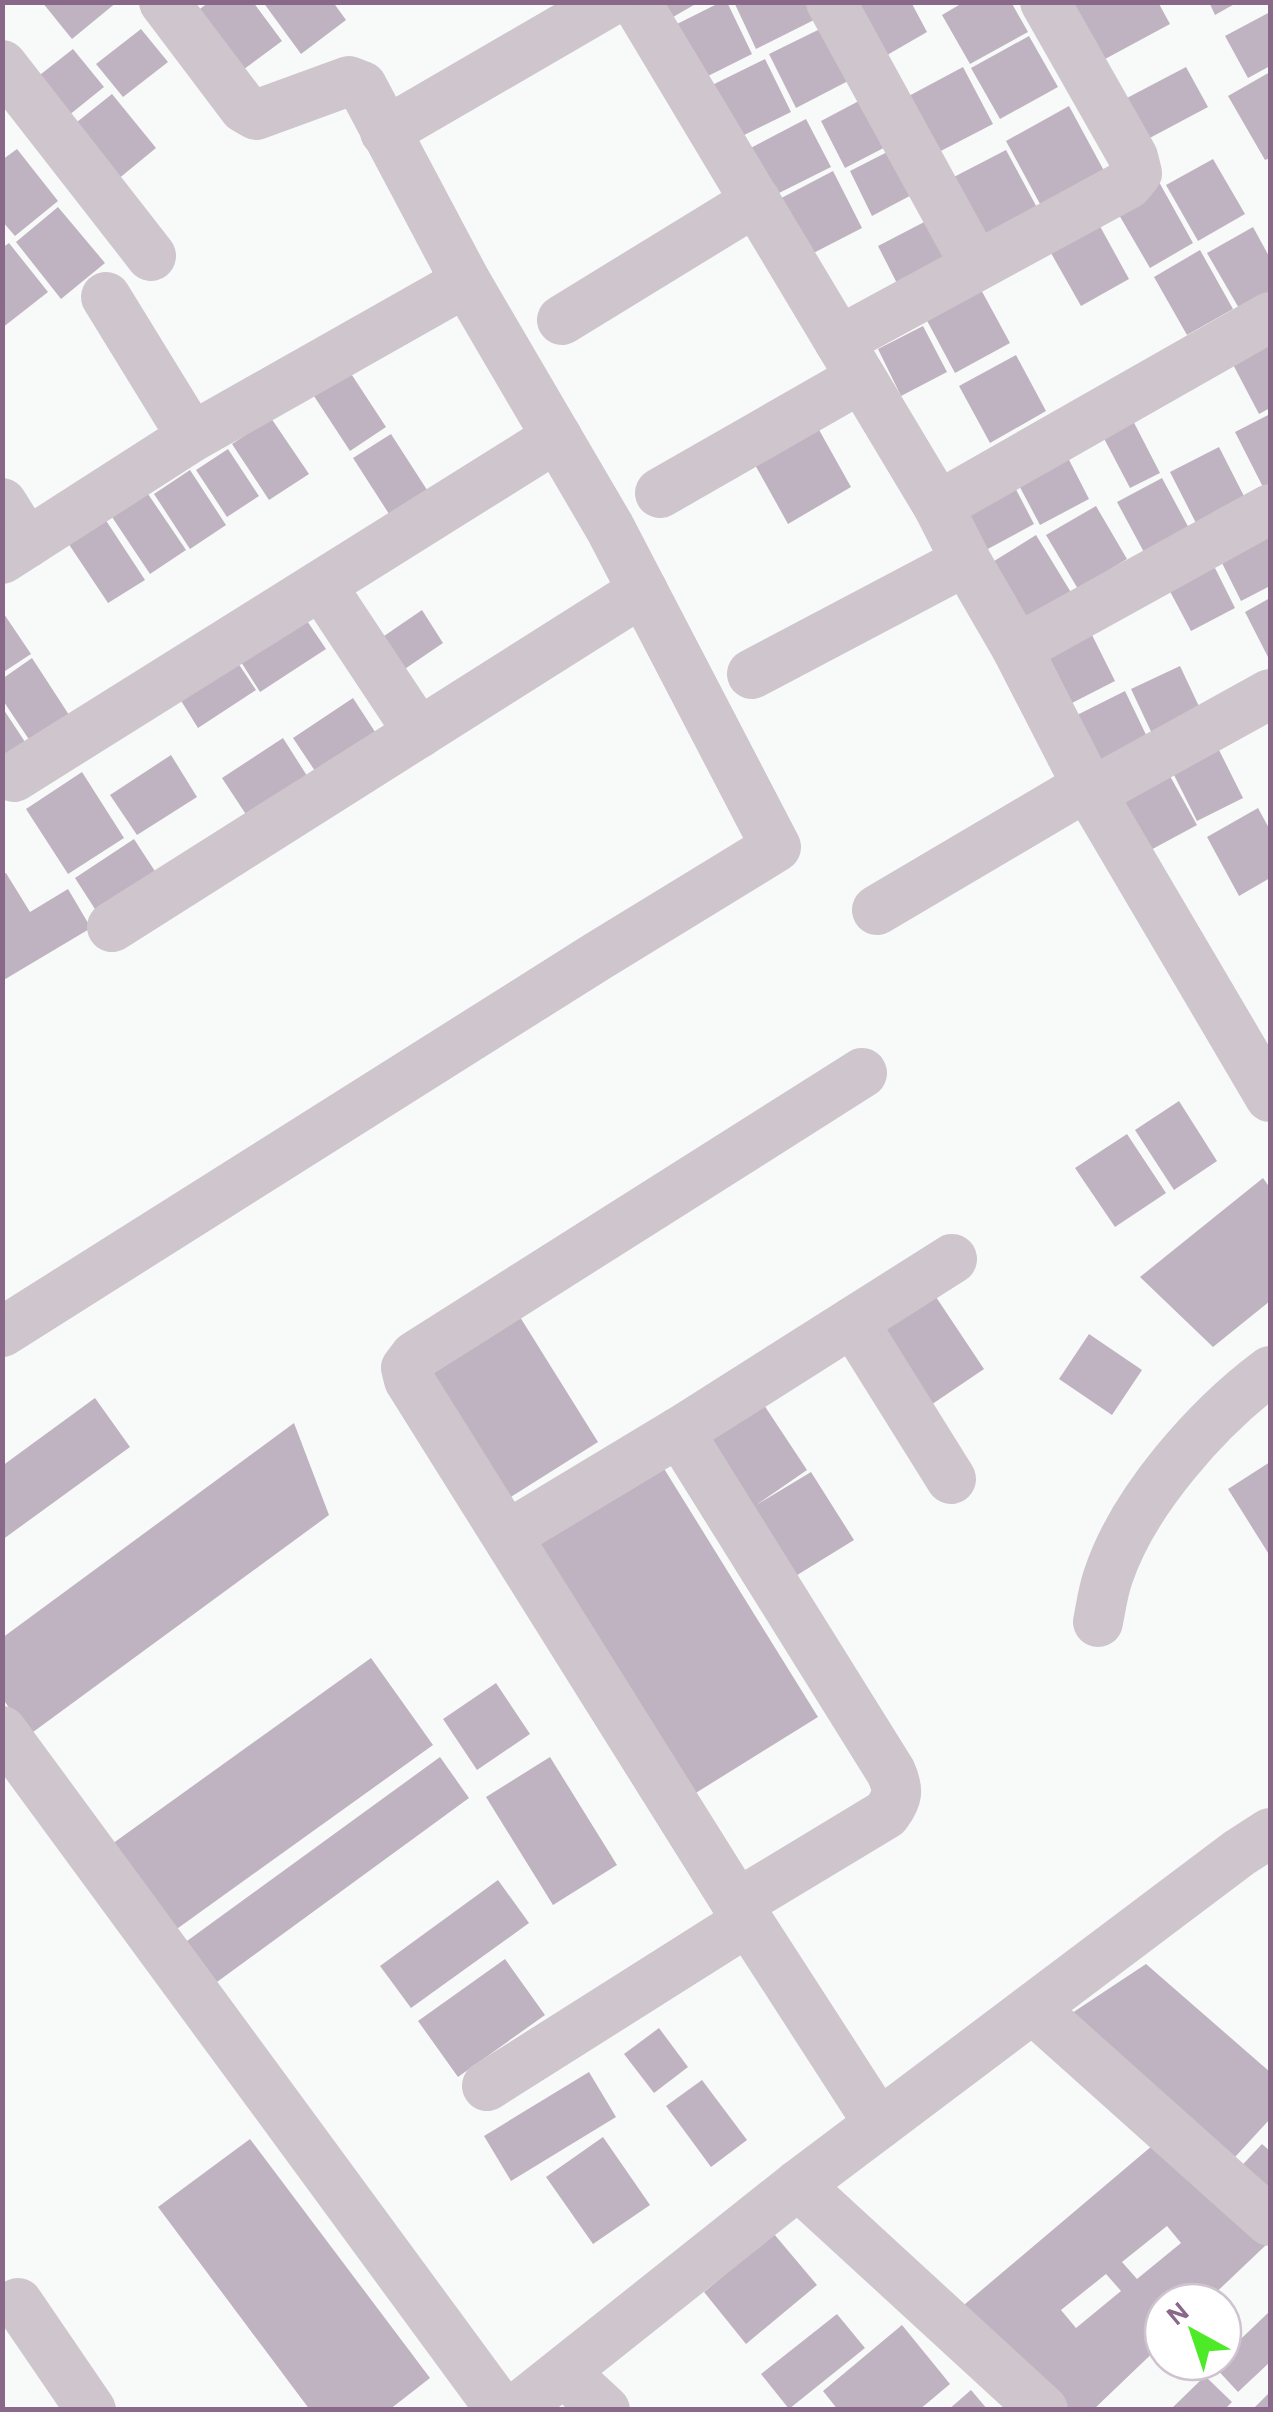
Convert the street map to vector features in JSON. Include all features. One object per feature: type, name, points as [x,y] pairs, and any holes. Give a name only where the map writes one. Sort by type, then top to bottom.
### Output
[{"type":"street","points":[[386,132],[608,2]]},
{"type":"street","points":[[636,2],[938,506],[1089,790],[1270,1097]]},
{"type":"street","points":[[832,2],[976,266]]},
{"type":"street","points":[[660,493],[976,266],[1128,184],[1137,173],[1134,157],[1045,2]]},
{"type":"street","points":[[2,1332],[776,847],[610,528],[466,282],[362,86],[348,81],[256,116],[244,108],[172,5]]},
{"type":"street","points":[[2,65],[151,256]]},
{"type":"street","points":[[562,320],[756,201]]},
{"type":"street","points":[[11,535],[466,282]]},
{"type":"street","points":[[106,298],[192,437]]},
{"type":"street","points":[[938,506],[1270,317]]},
{"type":"street","points":[[14,777],[557,436]]},
{"type":"street","points":[[1017,649],[1270,509]]},
{"type":"street","points":[[752,674],[966,562]]},
{"type":"street","points":[[320,585],[418,733]]},
{"type":"street","points":[[112,927],[643,591]]},
{"type":"street","points":[[877,910],[1089,790],[1270,694]]},
{"type":"street","points":[[862,1073],[415,1356],[406,1368],[409,1380],[878,2124]]},
{"type":"street","points":[[508,1535],[952,1259]]},
{"type":"street","points":[[853,1322],[951,1479]]},
{"type":"street","points":[[1098,1622],[1108,1576],[1136,1514],[1193,1441],[1270,1371]]},
{"type":"street","points":[[487,2086],[886,1814],[896,1801],[898,1788],[891,1772],[679,1432]]},
{"type":"street","points":[[2,1730],[501,2410]]},
{"type":"street","points":[[515,2410],[798,2185],[1270,1833]]},
{"type":"street","points":[[1033,2009],[1270,2220]]},
{"type":"street","points":[[798,2185],[1043,2410]]},
{"type":"street","points":[[18,2303],[91,2410]]},
{"type":"street","points":[[564,2372],[605,2410]]},
{"type":"building","points":[[42,2],[117,2],[72,39]]},
{"type":"building","points":[[209,2],[253,2],[282,41],[232,78],[188,18]]},
{"type":"building","points":[[263,2],[333,2],[346,20],[301,54]]},
{"type":"building","points":[[649,2],[699,2],[661,24]]},
{"type":"building","points":[[727,2],[752,54],[696,82],[669,28]]},
{"type":"building","points":[[734,2],[806,2],[814,20],[756,49]]},
{"type":"building","points":[[867,2],[911,2],[927,32],[882,58],[855,9]]},
{"type":"building","points":[[964,2],[1011,2],[1028,32],[970,64],[942,15]]},
{"type":"building","points":[[1074,2],[1158,2],[1170,24],[1094,65]]},
{"type":"building","points":[[1209,2],[1238,2],[1215,15]]},
{"type":"building","points":[[1270,12],[1270,66],[1248,78],[1225,36]]},
{"type":"building","points":[[824,27],[850,80],[796,108],[769,54]]},
{"type":"building","points":[[141,29],[168,62],[123,97],[96,64]]},
{"type":"building","points":[[1029,36],[1058,87],[1000,119],[971,68]]},
{"type":"building","points":[[73,49],[104,87],[58,124],[27,85]]},
{"type":"building","points":[[765,59],[791,112],[730,142],[704,89]]},
{"type":"building","points":[[963,67],[993,124],[933,155],[905,98]]},
{"type":"building","points":[[1186,67],[1208,107],[1146,140],[1125,99]]},
{"type":"building","points":[[1270,72],[1270,158],[1265,160],[1228,96]]},
{"type":"building","points":[[112,94],[156,148],[106,189],[62,134]]},
{"type":"building","points":[[872,94],[897,141],[845,168],[821,121]]},
{"type":"building","points":[[1069,106],[1109,180],[1046,215],[1006,141]]},
{"type":"building","points":[[806,119],[831,167],[767,199],[743,152]]},
{"type":"building","points":[[899,146],[921,190],[872,216],[850,171]]},
{"type":"building","points":[[17,149],[58,201],[15,236],[2,221],[2,160]]},
{"type":"building","points":[[1006,150],[1041,215],[983,246],[948,180]]},
{"type":"building","points":[[1213,159],[1245,214],[1198,241],[1166,185]]},
{"type":"building","points":[[833,171],[862,228],[798,261],[768,205]]},
{"type":"building","points":[[1159,182],[1193,243],[1150,268],[1115,208]]},
{"type":"building","points":[[58,207],[105,263],[61,299],[16,242]]},
{"type":"building","points":[[930,219],[957,272],[905,299],[878,246]]},
{"type":"building","points":[[1096,219],[1129,279],[1081,306],[1047,246]]},
{"type":"building","points":[[1253,227],[1270,258],[1270,292],[1240,310],[1207,253]]},
{"type":"building","points":[[9,243],[48,292],[2,328],[2,248]]},
{"type":"building","points":[[1200,250],[1233,309],[1187,335],[1154,277]]},
{"type":"building","points":[[979,286],[1010,343],[955,373],[924,315]]},
{"type":"building","points":[[923,326],[947,372],[901,396],[878,349]]},
{"type":"building","points":[[1270,332],[1270,408],[1259,414],[1228,355]]},
{"type":"building","points":[[1016,355],[1046,411],[990,443],[959,386]]},
{"type":"building","points":[[348,369],[386,427],[350,451],[312,393]]},
{"type":"building","points":[[1129,413],[1160,473],[1130,488],[1099,429]]},
{"type":"building","points":[[1270,414],[1270,487],[1265,491],[1235,432]]},
{"type":"building","points":[[271,418],[309,474],[269,500],[232,444]]},
{"type":"building","points":[[818,428],[851,487],[788,524],[754,463]]},
{"type":"building","points":[[391,434],[429,493],[391,517],[353,458]]},
{"type":"building","points":[[1219,447],[1247,502],[1198,527],[1170,472]]},
{"type":"building","points":[[228,449],[259,496],[227,517],[196,470]]},
{"type":"building","points":[[1064,450],[1089,499],[1040,525],[1014,476]]},
{"type":"building","points":[[190,470],[226,525],[190,549],[154,494]]},
{"type":"building","points":[[1009,476],[1034,524],[986,550],[960,502]]},
{"type":"building","points":[[1162,478],[1191,532],[1146,556],[1117,502]]},
{"type":"building","points":[[148,494],[186,550],[150,574],[112,517]]},
{"type":"building","points":[[1096,506],[1127,559],[1078,589],[1046,535]]},
{"type":"building","points":[[105,519],[145,580],[108,603],[68,543]]},
{"type":"building","points":[[1266,534],[1270,543],[1270,586],[1241,601],[1219,557]]},
{"type":"building","points":[[1036,535],[1072,594],[1022,625],[986,566]]},
{"type":"building","points":[[1210,558],[1235,608],[1191,631],[1165,582]]},
{"type":"building","points":[[1270,598],[1270,661],[1245,612]]},
{"type":"building","points":[[422,610],[443,643],[390,679],[368,647]]},
{"type":"building","points":[[2,611],[31,654],[2,673]]},
{"type":"building","points":[[301,612],[326,649],[260,692],[236,654]]},
{"type":"building","points":[[1088,627],[1115,681],[1072,703],[1045,649]]},
{"type":"building","points":[[232,654],[256,690],[198,728],[175,691]]},
{"type":"building","points":[[32,658],[73,721],[34,747],[2,699],[2,679]]},
{"type":"building","points":[[1180,666],[1204,717],[1155,740],[1131,689]]},
{"type":"building","points":[[1125,691],[1150,743],[1100,768],[1075,716]]},
{"type":"building","points":[[353,698],[381,741],[321,780],[293,738]]},
{"type":"building","points":[[2,707],[31,751],[2,769]]},
{"type":"building","points":[[283,738],[311,782],[251,822],[222,778]]},
{"type":"building","points":[[1217,746],[1243,798],[1197,821],[1171,769]]},
{"type":"building","points":[[171,755],[197,797],[137,835],[110,795]]},
{"type":"building","points":[[82,772],[124,838],[68,874],[26,809]]},
{"type":"building","points":[[1170,776],[1197,825],[1147,852],[1120,803]]},
{"type":"building","points":[[1258,808],[1270,830],[1270,878],[1239,896],[1207,837]]},
{"type":"building","points":[[134,839],[162,882],[102,920],[75,878]]},
{"type":"building","points":[[6,873],[30,912],[68,889],[91,928],[2,981],[2,875]]},
{"type":"building","points":[[1179,1101],[1217,1161],[1174,1190],[1135,1130]]},
{"type":"building","points":[[1127,1134],[1166,1193],[1115,1227],[1075,1168]]},
{"type":"building","points":[[1263,1178],[1270,1188],[1270,1301],[1213,1347],[1140,1277]]},
{"type":"building","points":[[934,1294],[984,1369],[922,1411],[871,1335]]},
{"type":"building","points":[[520,1317],[598,1442],[506,1500],[428,1374]]},
{"type":"building","points":[[1089,1334],[1142,1370],[1112,1415],[1059,1379]]},
{"type":"building","points":[[95,1398],[130,1447],[2,1540],[2,1466]]},
{"type":"building","points":[[764,1405],[807,1470],[756,1505],[811,1472],[854,1540],[781,1585],[699,1447]]},
{"type":"building","points":[[294,1423],[329,1515],[29,1735],[2,1698],[2,1638]]},
{"type":"building","points":[[1270,1462],[1270,1556],[1228,1489]]},
{"type":"building","points":[[663,1467],[818,1717],[678,1804],[523,1555]]},
{"type":"building","points":[[371,1658],[433,1745],[167,1936],[105,1849]]},
{"type":"building","points":[[496,1683],[530,1734],[477,1770],[443,1719]]},
{"type":"building","points":[[440,1757],[469,1798],[206,1990],[176,1949]]},
{"type":"building","points":[[550,1757],[617,1865],[553,1905],[486,1797]]},
{"type":"building","points":[[498,1880],[529,1923],[411,2008],[380,1966]]},
{"type":"building","points":[[505,1959],[545,2015],[458,2077],[418,2021]]},
{"type":"building","points":[[1146,1964],[1270,2072],[1270,2119],[1224,2169],[1063,2019]]},
{"type":"building","points":[[659,2028],[688,2067],[654,2093],[624,2054]]},
{"type":"building","points":[[589,2072],[616,2117],[511,2181],[484,2136]]},
{"type":"building","points":[[702,2080],[747,2140],[711,2167],[666,2106]]},
{"type":"building","points":[[603,2137],[650,2205],[593,2244],[546,2177]]},
{"type":"building","points":[[250,2139],[430,2378],[389,2410],[310,2410],[158,2207]]},
{"type":"building","points":[[1262,2144],[1270,2151],[1270,2191],[1233,2175]]},
{"type":"building","points":[[1153,2145],[1266,2245],[1227,2282],[1143,2282],[1143,2362],[1093,2410],[1066,2410],[958,2310]],"holes":[[[1167,2226],[1181,2243],[1137,2279],[1122,2262]],[[1106,2274],[1121,2291],[1076,2328],[1061,2310]]]},
{"type":"building","points":[[774,2234],[817,2285],[746,2344],[704,2292]]},
{"type":"building","points":[[1270,2311],[1270,2362],[1238,2392],[1229,2382],[1243,2382],[1243,2337]]},
{"type":"building","points":[[837,2314],[865,2348],[789,2409],[761,2374]]},
{"type":"building","points":[[902,2325],[950,2384],[919,2410],[838,2410],[823,2391]]},
{"type":"building","points":[[1199,2382],[1211,2382],[1232,2402],[1224,2410],[1170,2410]]},
{"type":"building","points":[[971,2390],[988,2410],[948,2410]]},
{"type":"building","points":[[1270,2392],[1270,2410],[1252,2410]]}]
